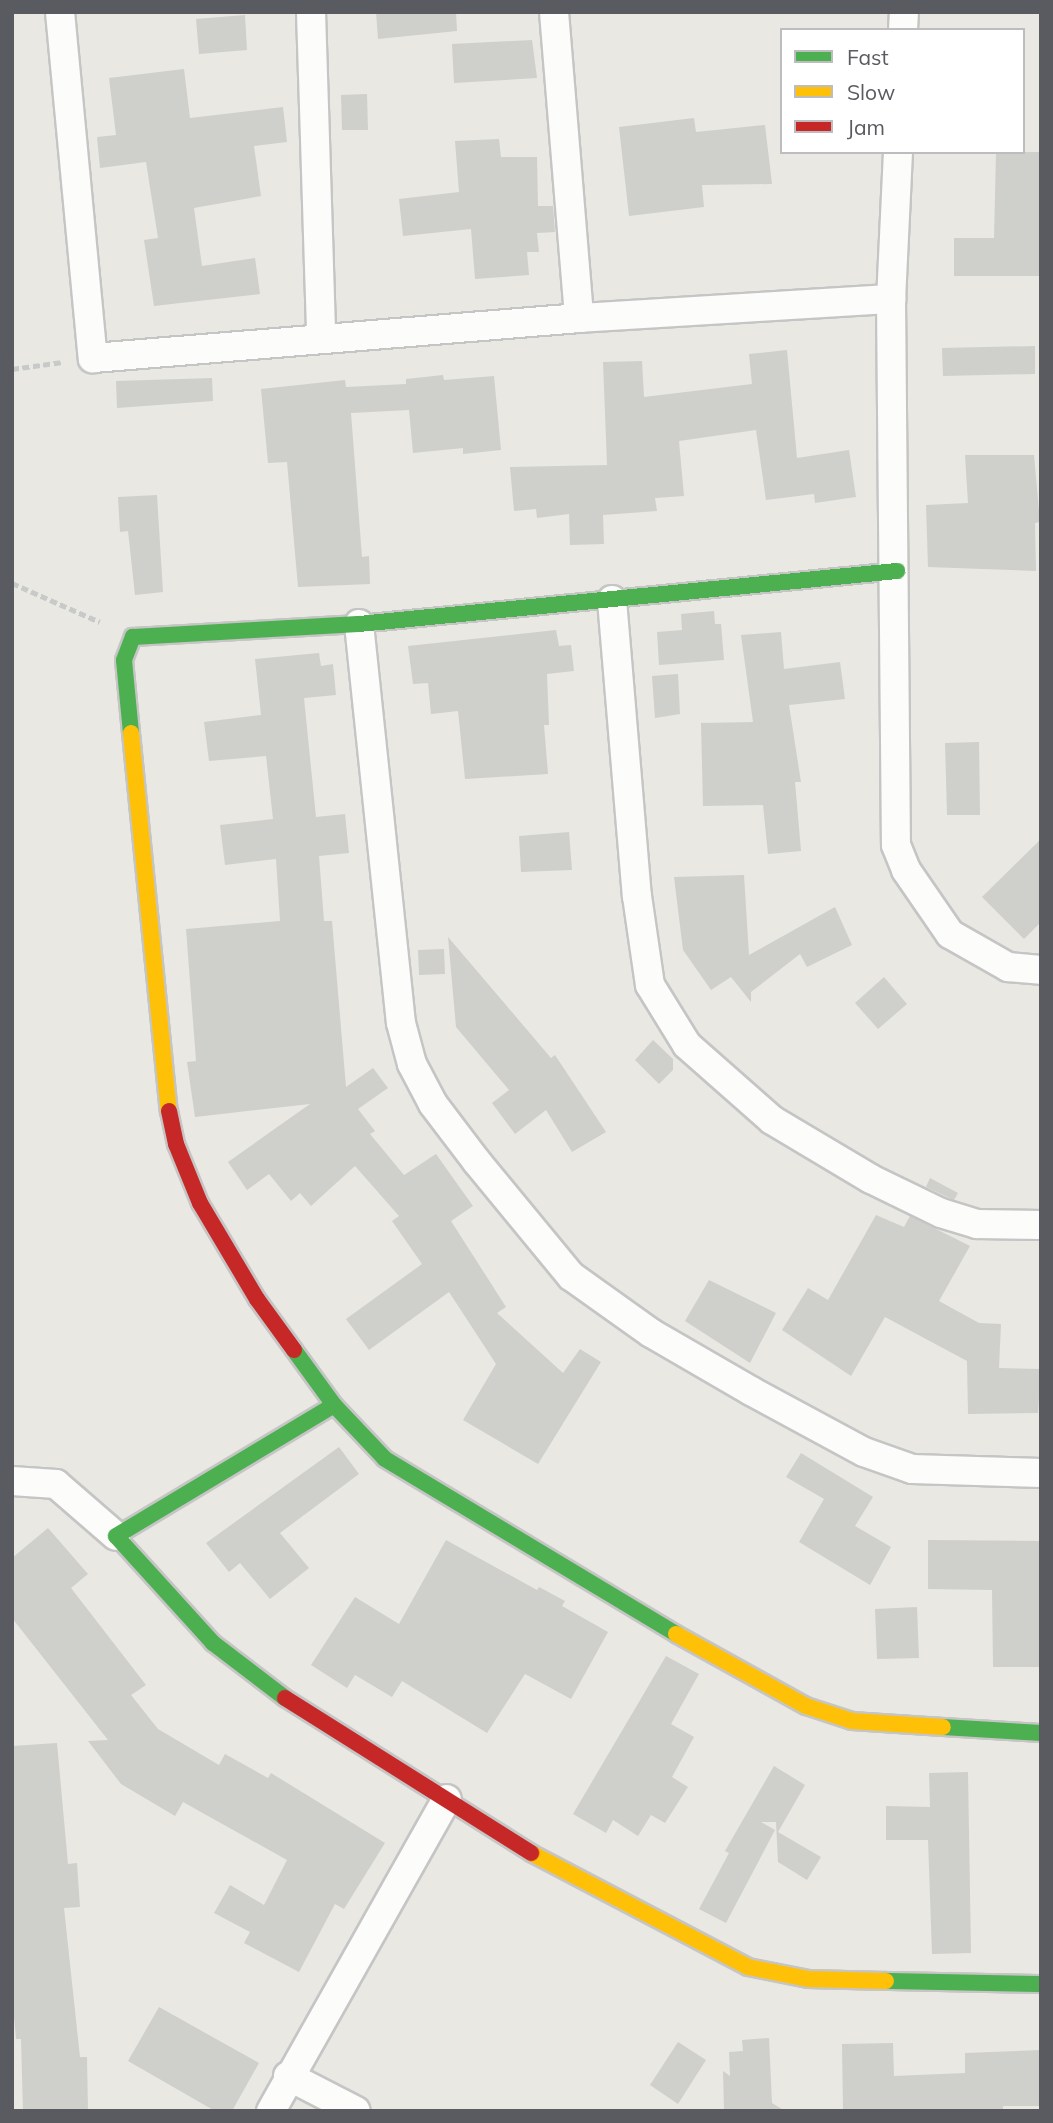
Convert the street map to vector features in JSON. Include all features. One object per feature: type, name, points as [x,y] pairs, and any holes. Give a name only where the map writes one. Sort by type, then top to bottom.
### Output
[{"type":"street","points":[[60,12],[93,358],[579,318],[891,299]]},
{"type":"street","points":[[311,12],[321,338]]},
{"type":"street","points":[[554,12],[579,318]]},
{"type":"street","points":[[898,154],[891,299],[897,570],[896,845],[906,870],[950,934],[1008,967],[1041,970]]},
{"type":"street","points":[[897,570],[359,624],[133,637],[124,660],[166,1098],[176,1144],[200,1203],[257,1299],[334,1405],[385,1459],[598,1591],[806,1706],[852,1721],[1041,1733]]},
{"type":"street","points":[[612,600],[637,896],[650,985],[687,1045],[772,1120],[871,1179],[941,1213],[977,1224],[1041,1225]]},
{"type":"street","points":[[359,624],[401,1023],[412,1064],[433,1104],[477,1162],[571,1276],[651,1333],[751,1391],[864,1452],[912,1469],[1041,1473]]},
{"type":"street","points":[[116,1536],[334,1405]]},
{"type":"street","points":[[12,1481],[56,1484],[116,1536],[213,1643],[288,1700],[545,1862],[748,1967],[808,1979],[1041,1984]]},
{"type":"street","points":[[271,2111],[288,2076],[447,1799]]},
{"type":"street","points":[[288,2076],[356,2111]]},
{"type":"path","points":[[12,369],[93,358]]},
{"type":"path","points":[[12,583],[133,637]]},
{"type":"building","points":[[376,12],[456,12],[457,31],[378,39]]},
{"type":"building","points":[[245,15],[247,50],[199,54],[196,19]]},
{"type":"building","points":[[532,40],[537,78],[454,83],[452,44]]},
{"type":"building","points":[[184,69],[190,118],[283,107],[287,142],[254,146],[261,196],[194,208],[202,266],[255,258],[260,294],[154,306],[144,240],[158,238],[146,162],[100,168],[97,137],[116,135],[109,78]]},
{"type":"building","points":[[367,94],[368,130],[342,130],[341,95]]},
{"type":"building","points":[[694,118],[696,132],[765,125],[772,184],[702,185],[704,207],[629,216],[619,127]]},
{"type":"building","points":[[499,139],[501,157],[537,157],[538,206],[553,206],[555,232],[537,233],[539,252],[527,252],[529,275],[475,279],[471,229],[403,236],[399,199],[459,192],[455,141]]},
{"type":"building","points":[[1041,152],[1041,276],[954,276],[954,238],[994,238],[996,154]]},
{"type":"building","points":[[1035,346],[1035,374],[943,376],[942,348]]},
{"type":"building","points":[[787,350],[797,458],[849,450],[856,497],[815,503],[814,494],[766,500],[756,430],[679,441],[684,496],[655,498],[657,511],[603,515],[604,544],[570,545],[569,514],[537,518],[536,509],[514,511],[510,467],[607,465],[603,362],[642,361],[644,397],[752,384],[749,354]]},
{"type":"building","points":[[443,375],[444,380],[494,376],[501,450],[463,454],[463,448],[413,453],[409,410],[351,413],[362,557],[369,556],[370,584],[298,587],[287,462],[268,463],[261,389],[345,380],[346,387],[406,384],[406,379]]},
{"type":"building","points":[[212,378],[213,401],[117,408],[116,381]]},
{"type":"building","points":[[965,455],[1034,455],[1040,522],[1035,523],[1036,571],[928,567],[926,505],[968,503]]},
{"type":"building","points":[[157,495],[163,592],[135,595],[128,531],[120,532],[118,497]]},
{"type":"building","points":[[714,611],[715,624],[721,624],[724,660],[659,665],[657,632],[682,630],[681,614]]},
{"type":"building","points":[[556,630],[559,646],[571,645],[574,671],[547,674],[549,725],[544,725],[548,774],[465,779],[458,711],[431,714],[428,683],[413,684],[408,646]]},
{"type":"building","points":[[781,632],[784,669],[840,662],[845,699],[789,705],[801,782],[795,782],[801,851],[768,854],[763,805],[703,806],[701,723],[753,722],[741,635]]},
{"type":"building","points":[[319,653],[321,666],[333,664],[336,695],[304,698],[316,817],[345,814],[349,853],[319,856],[324,921],[332,921],[346,1087],[373,1068],[388,1088],[358,1109],[375,1131],[370,1134],[404,1175],[436,1154],[473,1206],[451,1221],[506,1307],[497,1313],[563,1373],[580,1349],[601,1362],[538,1464],[463,1420],[496,1364],[449,1292],[369,1350],[346,1319],[422,1264],[392,1221],[399,1216],[355,1166],[311,1206],[300,1193],[291,1201],[269,1174],[247,1190],[228,1162],[310,1104],[195,1117],[187,1062],[196,1061],[186,929],[280,921],[276,859],[225,865],[220,825],[273,819],[266,756],[209,761],[204,722],[261,715],[255,659]]},
{"type":"building","points":[[678,674],[680,714],[655,718],[652,676]]},
{"type":"building","points":[[979,742],[980,815],[947,815],[945,743]]},
{"type":"building","points":[[569,832],[572,870],[521,872],[519,836]]},
{"type":"building","points":[[1041,839],[1041,922],[1024,939],[982,897]]},
{"type":"building","points":[[744,875],[749,955],[835,907],[852,945],[807,967],[800,954],[751,992],[751,1002],[731,977],[711,990],[683,950],[674,877]]},
{"type":"building","points":[[448,937],[551,1058],[555,1055],[606,1132],[572,1152],[546,1110],[515,1134],[492,1103],[509,1090],[456,1027]]},
{"type":"building","points":[[444,949],[445,974],[419,975],[418,950]]},
{"type":"building","points":[[884,977],[907,1004],[878,1029],[855,1003]]},
{"type":"building","points":[[653,1040],[673,1059],[673,1070],[659,1084],[635,1060]]},
{"type":"building","points":[[930,1178],[958,1193],[954,1200],[926,1187]]},
{"type":"building","points":[[876,1215],[904,1227],[910,1216],[970,1246],[939,1301],[979,1323],[1001,1324],[999,1368],[1041,1369],[1038,1413],[968,1414],[967,1361],[885,1317],[851,1376],[782,1330],[808,1288],[828,1300]]},
{"type":"building","points":[[709,1280],[776,1313],[750,1363],[685,1321]]},
{"type":"building","points":[[339,1447],[359,1474],[280,1533],[309,1568],[270,1599],[240,1563],[229,1572],[206,1543]]},
{"type":"building","points":[[801,1453],[873,1497],[855,1526],[891,1547],[870,1585],[799,1542],[824,1499],[786,1477]]},
{"type":"building","points":[[48,1528],[88,1574],[71,1588],[146,1685],[131,1695],[158,1729],[219,1765],[225,1754],[268,1778],[271,1773],[385,1843],[344,1909],[335,1904],[299,1972],[244,1943],[250,1932],[214,1913],[230,1885],[264,1905],[287,1860],[183,1802],[175,1816],[121,1784],[88,1741],[108,1740],[12,1618],[12,1558]]},
{"type":"building","points":[[446,1540],[537,1590],[539,1587],[565,1601],[562,1606],[608,1632],[571,1699],[525,1674],[487,1733],[402,1681],[392,1697],[355,1675],[347,1688],[311,1665],[355,1597],[399,1624]]},
{"type":"building","points":[[928,1540],[1041,1541],[1041,1667],[993,1667],[992,1590],[928,1589]]},
{"type":"building","points":[[917,1607],[919,1658],[877,1659],[875,1609]]},
{"type":"building","points":[[666,1656],[699,1674],[671,1724],[694,1737],[672,1777],[688,1787],[665,1823],[651,1815],[638,1836],[613,1820],[606,1833],[573,1814]]},
{"type":"building","points":[[57,1743],[68,1864],[77,1863],[80,1907],[64,1908],[80,2057],[87,2057],[88,2111],[23,2111],[21,2039],[16,2039],[12,1994],[12,1746]]},
{"type":"building","points":[[774,1766],[805,1785],[778,1832],[821,1857],[807,1880],[778,1862],[776,1822],[761,1822],[775,1830],[726,1923],[699,1909],[729,1853],[725,1851]]},
{"type":"building","points":[[968,1772],[971,1953],[932,1954],[928,1840],[886,1840],[886,1806],[930,1807],[929,1773]]},
{"type":"building","points":[[159,2007],[259,2063],[232,2111],[215,2111],[128,2061]]},
{"type":"building","points":[[769,2038],[772,2103],[785,2111],[724,2111],[723,2071],[730,2076],[729,2052],[743,2051],[742,2040]]},
{"type":"building","points":[[678,2042],[706,2060],[678,2104],[650,2085]]},
{"type":"building","points":[[893,2043],[894,2076],[965,2073],[965,2053],[1041,2050],[1041,2106],[1003,2106],[1003,2111],[843,2111],[842,2044]]},
{"type":"traffic: fast","points":[[131,733],[124,660],[133,637],[359,624],[897,571]]},
{"type":"traffic: fast","points":[[294,1350],[334,1405],[385,1459],[676,1634]]},
{"type":"traffic: fast","points":[[285,1698],[213,1643],[116,1536],[334,1405]]},
{"type":"traffic: fast","points":[[943,1727],[1041,1733]]},
{"type":"traffic: fast","points":[[886,1981],[1041,1984]]},
{"type":"traffic: slow","points":[[131,733],[169,1111]]},
{"type":"traffic: slow","points":[[676,1634],[806,1706],[852,1721],[943,1727]]},
{"type":"traffic: slow","points":[[531,1853],[748,1967],[808,1979],[886,1981]]},
{"type":"traffic: jam","points":[[169,1111],[176,1144],[200,1203],[257,1299],[294,1350]]},
{"type":"traffic: jam","points":[[285,1698],[531,1853]]}]
